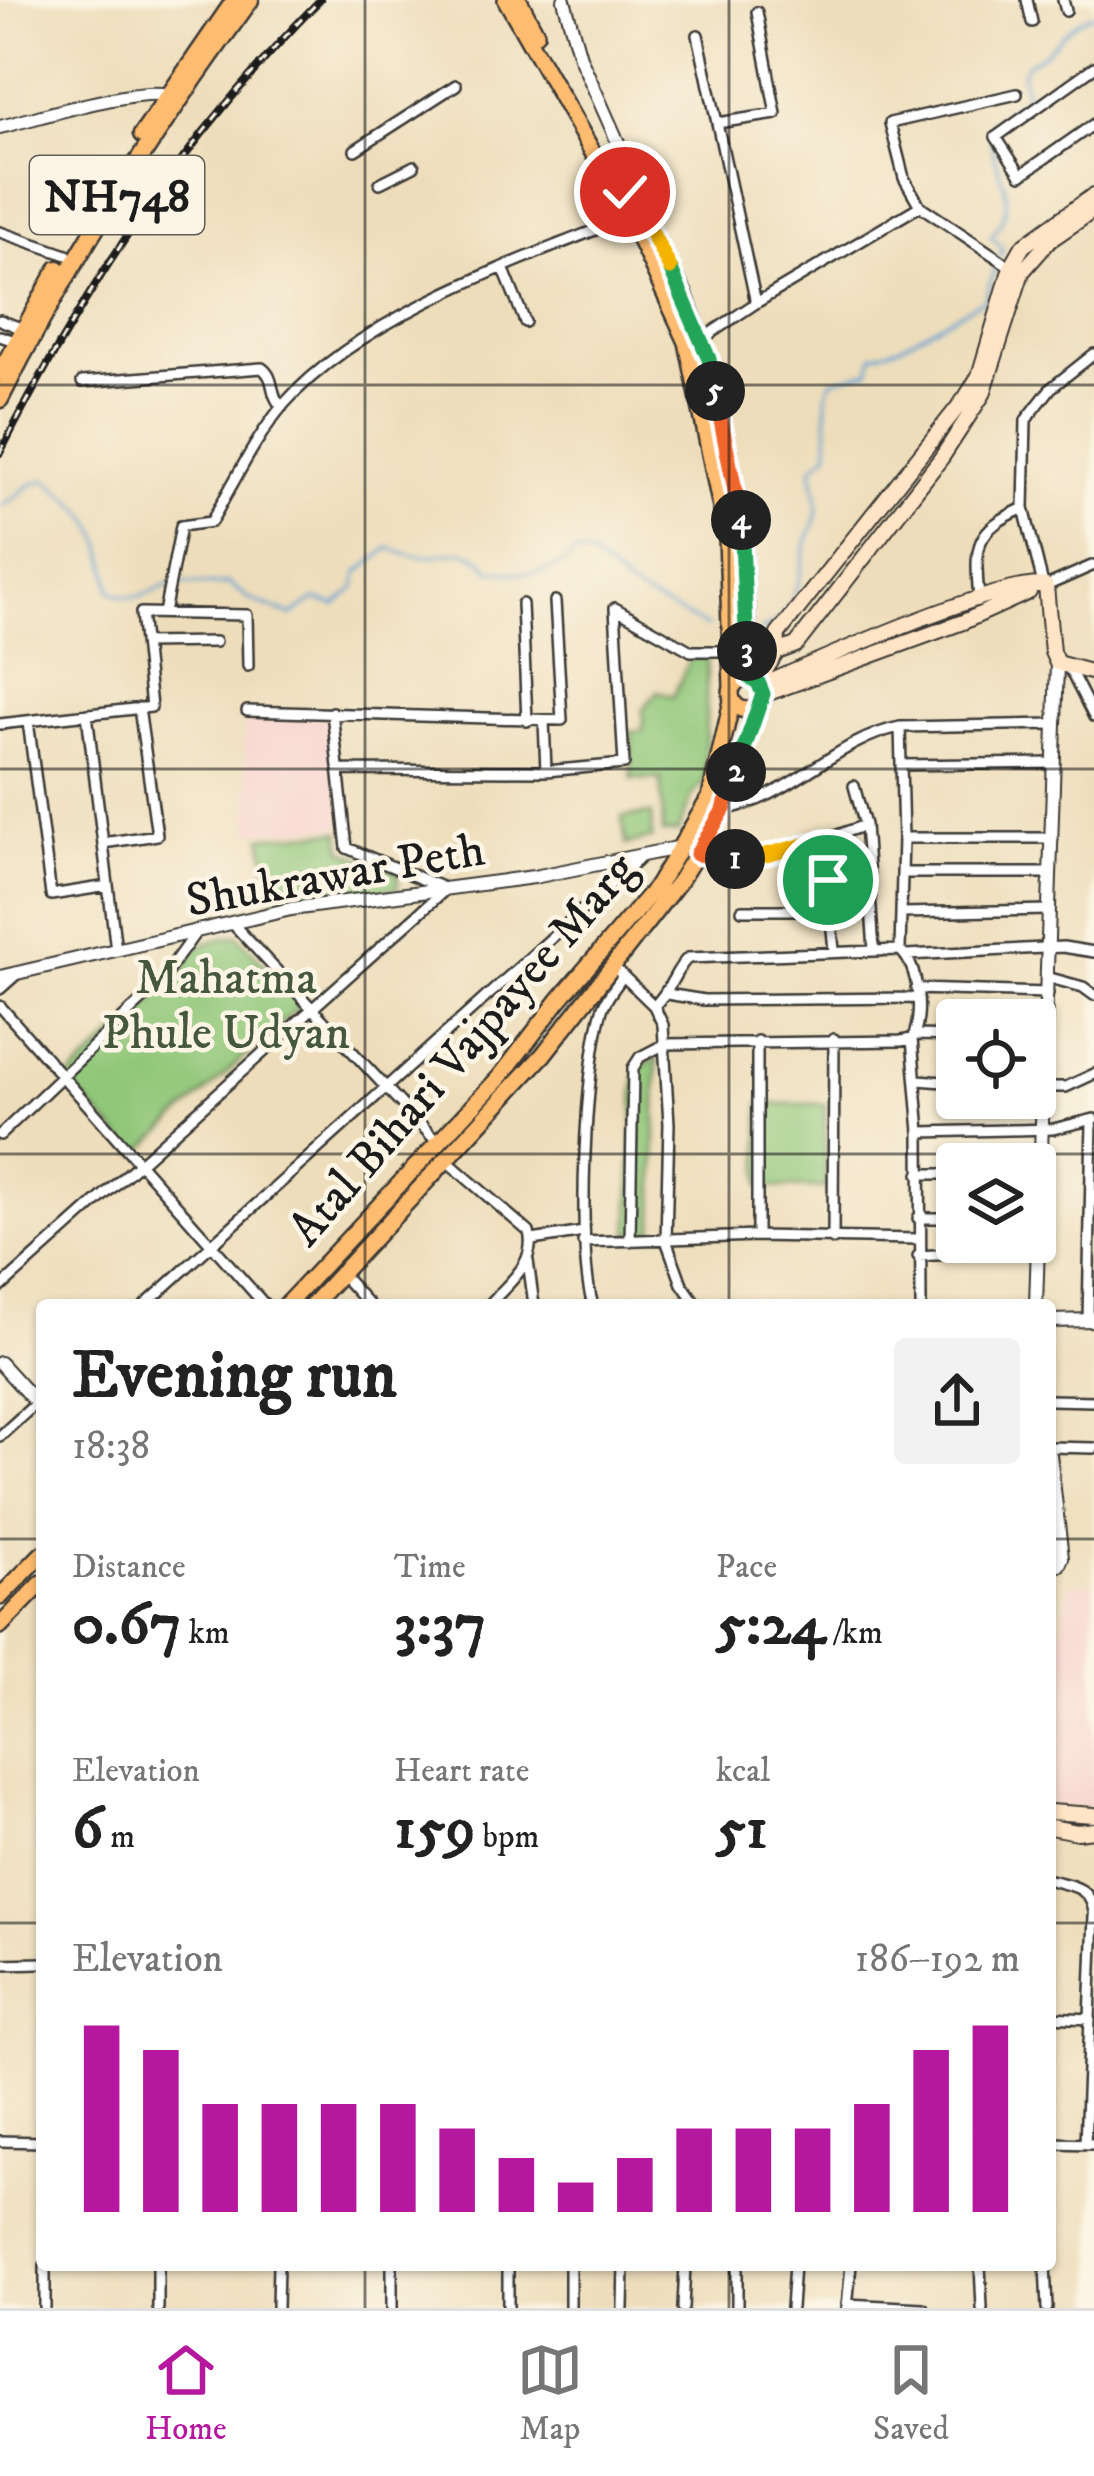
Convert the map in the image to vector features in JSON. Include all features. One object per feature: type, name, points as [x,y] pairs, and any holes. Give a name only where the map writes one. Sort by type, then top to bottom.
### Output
[{"type":"highway","name":"NH748","points":[[0,373],[67,255],[235,0]]},
{"type":"highway","name":"NH748","points":[[0,399],[21,337],[92,234],[173,95],[250,0]]},
{"type":"main road","points":[[506,0],[684,294],[709,359],[742,524],[758,689]]},
{"type":"main road","points":[[519,0],[587,134],[635,214]]},
{"type":"main road","points":[[1042,585],[963,622],[758,689],[737,680],[732,694],[743,709],[758,689],[777,652],[778,634],[945,426],[979,376],[1011,267],[1023,246],[1094,195]]},
{"type":"main road","points":[[777,652],[796,645],[942,457],[983,394],[1022,272],[1032,256],[1094,210]]},
{"type":"main road","name":"Atal Bihari Vajpayee Marg","points":[[635,214],[687,342],[727,537],[732,694],[710,796],[690,850]]},
{"type":"main road","points":[[758,689],[979,600],[1042,585]]},
{"type":"main road","points":[[1042,585],[1063,666],[1094,673]]},
{"type":"main road","name":"Atal Bihari Vajpayee Marg","points":[[318,1299],[543,1055],[724,809],[758,689]]},
{"type":"main road","name":"Atal Bihari Vajpayee Marg","points":[[292,1299],[611,964]]},
{"type":"main road","points":[[0,1597],[36,1561]]},
{"type":"main road","points":[[0,1626],[36,1589]]},
{"type":"main road","points":[[1056,1813],[1094,1820]]},
{"type":"main road","points":[[1056,1828],[1077,1832],[1094,1820]]},
{"type":"street","points":[[563,0],[580,57],[628,165],[625,192]]},
{"type":"street","points":[[1027,0],[1031,22]]},
{"type":"street","points":[[717,123],[776,114],[757,12]]},
{"type":"street","points":[[698,35],[756,302]]},
{"type":"street","points":[[1094,67],[996,137],[1021,175],[1094,124]]},
{"type":"street","points":[[355,150],[456,85]]},
{"type":"street","points":[[1011,267],[920,206],[904,178],[890,123],[1017,94]]},
{"type":"street","points":[[0,127],[130,97],[173,95]]},
{"type":"street","points":[[380,183],[414,166]]},
{"type":"street","points":[[701,340],[756,302],[920,206]]},
{"type":"street","points":[[164,614],[181,526],[211,522],[282,407],[319,370],[362,339],[504,270],[635,214]]},
{"type":"street","points":[[0,232],[67,255]]},
{"type":"street","points":[[504,270],[525,322]]},
{"type":"street","points":[[0,320],[21,337]]},
{"type":"street","points":[[1094,354],[1051,388],[1026,420],[1024,508],[1042,585],[1094,565]]},
{"type":"street","points":[[82,382],[255,368],[267,372],[282,407]]},
{"type":"street","points":[[979,600],[980,538],[993,523],[1024,508]]},
{"type":"street","points":[[247,710],[562,720],[555,601]]},
{"type":"street","points":[[522,604],[526,721]]},
{"type":"street","points":[[339,770],[546,771],[624,764],[615,608],[691,651],[729,651]]},
{"type":"street","points":[[0,724],[151,707],[142,613],[247,615],[248,666]]},
{"type":"street","points":[[145,643],[215,642]]},
{"type":"street","points":[[1063,666],[1094,717]]},
{"type":"street","points":[[1047,999],[1052,763],[1063,666]]},
{"type":"street","points":[[103,843],[157,835],[139,708]]},
{"type":"street","points":[[0,1288],[446,889],[347,848],[332,712]]},
{"type":"street","points":[[87,714],[116,950]]},
{"type":"street","points":[[28,721],[51,895],[108,886]]},
{"type":"street","points":[[544,721],[546,771]]},
{"type":"street","points":[[724,809],[754,802],[861,737],[900,727],[1054,724]]},
{"type":"street","points":[[900,727],[904,952],[917,993],[921,1299]]},
{"type":"street","points":[[902,765],[1052,763]]},
{"type":"street","points":[[854,786],[865,825],[874,950]]},
{"type":"street","points":[[690,850],[722,860],[762,856],[865,825]]},
{"type":"street","points":[[903,838],[1049,838]]},
{"type":"street","points":[[824,840],[835,950]]},
{"type":"street","name":"Shukrawar Peth","points":[[0,976],[291,909],[534,877],[644,854],[690,850]]},
{"type":"street","points":[[152,1299],[644,854]]},
{"type":"street","points":[[903,874],[1049,874]]},
{"type":"street","points":[[742,910],[830,910]]},
{"type":"street","points":[[902,913],[1048,910]]},
{"type":"street","points":[[232,922],[438,1143]]},
{"type":"street","points":[[0,1135],[158,986],[196,932]]},
{"type":"street","points":[[654,1006],[667,994],[688,958],[835,950],[1051,947],[1094,952]]},
{"type":"street","points":[[611,964],[654,1006],[663,1025],[669,1124],[666,1240],[682,1284],[693,1299]]},
{"type":"street","points":[[591,1299],[584,1237],[589,1116],[611,964]]},
{"type":"street","points":[[0,989],[18,973]]},
{"type":"street","points":[[667,994],[704,1000],[1049,985],[1083,988],[1094,995]]},
{"type":"street","points":[[0,1006],[260,1299]]},
{"type":"street","points":[[630,1241],[633,1068],[640,1057],[665,1044],[936,1036]]},
{"type":"street","points":[[833,1039],[833,1239]]},
{"type":"street","points":[[757,1041],[757,1236]]},
{"type":"street","points":[[1056,1085],[1081,1083],[1094,1073]]},
{"type":"street","points":[[918,1080],[936,1081]]},
{"type":"street","points":[[1039,1143],[1040,1119]]},
{"type":"street","points":[[920,1132],[1040,1130],[1093,1119],[1091,1320],[1056,1321]]},
{"type":"street","points":[[448,1162],[529,1232],[533,1299]]},
{"type":"street","points":[[919,1174],[936,1174]]},
{"type":"street","points":[[918,1218],[936,1218]]},
{"type":"street","points":[[532,1240],[918,1239]]},
{"type":"street","points":[[918,1256],[936,1255]]},
{"type":"street","points":[[494,1299],[528,1261]]},
{"type":"street","points":[[1036,1299],[1038,1263]]},
{"type":"street","points":[[341,1274],[364,1299]]},
{"type":"street","points":[[0,1363],[36,1399]]},
{"type":"street","points":[[1056,1400],[1094,1401]]},
{"type":"street","points":[[0,1436],[36,1406]]},
{"type":"street","points":[[1056,1451],[1094,1448]]},
{"type":"street","points":[[1056,1504],[1062,1558],[1056,1563]]},
{"type":"street","points":[[1056,1882],[1083,1889],[1094,1914],[1090,2144],[1056,2143]]},
{"type":"street","points":[[0,1964],[36,1963]]},
{"type":"street","points":[[1056,2017],[1090,2019]]},
{"type":"street","points":[[0,2141],[36,2142]]},
{"type":"street","points":[[45,2271],[45,2308]]},
{"type":"street","points":[[158,2271],[158,2308]]},
{"type":"street","points":[[277,2308],[278,2271]]},
{"type":"street","points":[[392,2271],[392,2308]]},
{"type":"street","points":[[508,2271],[508,2308]]},
{"type":"street","points":[[570,2271],[570,2308]]},
{"type":"street","points":[[623,2308],[624,2271]]},
{"type":"street","points":[[683,2308],[685,2271]]},
{"type":"street","points":[[737,2271],[737,2308]]},
{"type":"street","points":[[791,2308],[794,2271]]},
{"type":"street","points":[[850,2271],[847,2306],[923,2308]]},
{"type":"street","points":[[980,2271],[982,2308]]},
{"type":"street","points":[[1046,2271],[1047,2308]]},
{"type":"shaded area","points":[[331,715],[342,826],[250,832],[244,722]]},
{"type":"shaded area","points":[[1094,1583],[1094,1808],[1056,1804],[1056,1644],[1069,1584]]},
{"type":"green space","points":[[690,658],[707,658],[705,780],[692,796],[678,832],[663,833],[661,779],[632,779],[631,732],[643,731],[643,709],[658,691],[673,697]]},
{"type":"green space","points":[[651,814],[653,838],[626,845],[622,817]]},
{"type":"green space","points":[[340,831],[343,850],[398,873],[398,888],[274,903],[262,837]]},
{"type":"green space","name":"Mahatma Phule Udyan","points":[[237,935],[301,1005],[137,1155],[67,1080],[184,972],[196,949]]},
{"type":"green space","points":[[657,1059],[654,1231],[629,1234],[636,1068]]},
{"type":"green space","points":[[760,1104],[825,1104],[825,1188],[760,1187]]},
{"type":"waterway","points":[[1000,256],[1003,249],[991,236],[1001,221],[1006,194],[990,123],[1026,96],[1022,73],[1027,63],[1094,14]]},
{"type":"waterway","points":[[760,630],[782,617],[799,582],[818,511],[812,468],[829,452],[826,395],[832,380],[869,371],[873,355],[898,347],[985,299],[996,267]]},
{"type":"waterway","points":[[0,506],[46,480],[87,515],[100,539],[111,591],[124,597],[177,583],[228,583],[251,600],[292,615],[315,599],[336,605],[355,588],[358,573],[389,548],[418,556],[465,552],[490,570],[525,574],[555,567],[575,553],[590,555],[634,591],[708,627]]},
{"type":"railway","points":[[0,453],[68,329],[142,214],[225,105],[320,0]]},
{"type":"route","points":[[625,192],[641,212],[684,294],[709,359],[742,524],[750,678],[763,690],[724,809],[697,854],[722,860],[762,856],[824,840],[828,880]]}]
